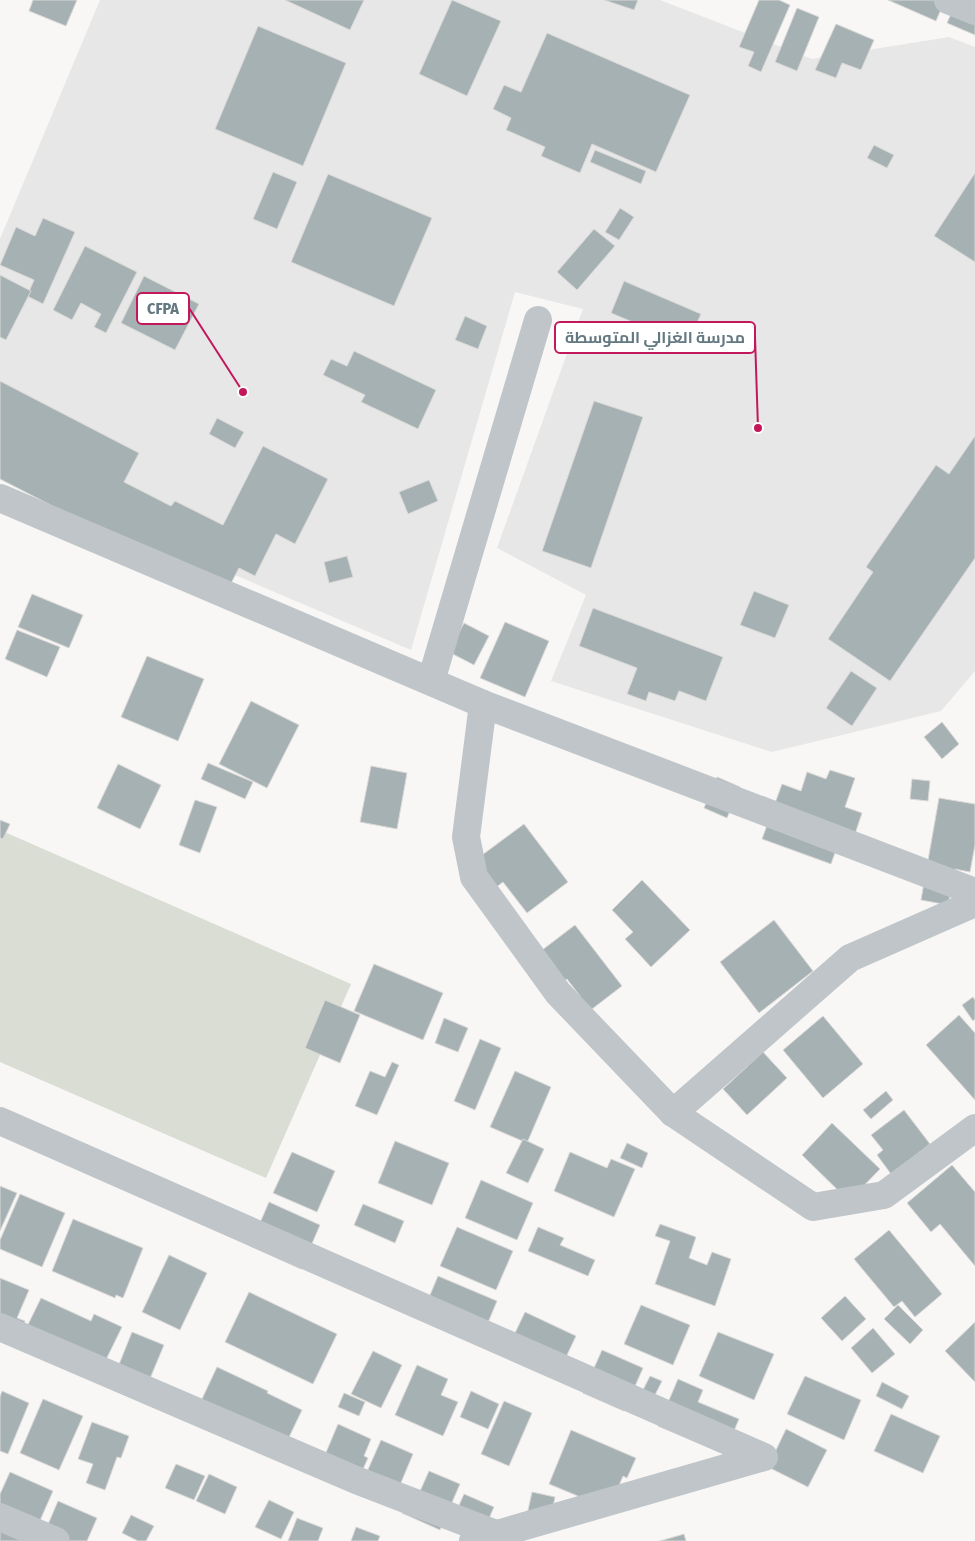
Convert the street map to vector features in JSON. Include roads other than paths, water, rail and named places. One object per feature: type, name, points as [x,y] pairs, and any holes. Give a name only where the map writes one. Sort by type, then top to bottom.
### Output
[{"type":"street","points":[[948,0],[975,11]]},
{"type":"street","points":[[431,681],[538,320]]},
{"type":"street","points":[[0,498],[483,704],[975,892]]},
{"type":"street","points":[[483,704],[466,837],[474,877],[558,993],[673,1113],[813,1207],[884,1195],[975,1128]]},
{"type":"street","points":[[673,1113],[850,958],[975,903]]},
{"type":"street","points":[[0,1121],[764,1457],[485,1538],[356,1480],[0,1327]]},
{"type":"street","points":[[0,1517],[56,1541]]},
{"type":"place","name":"CFPA","points":[[243,392]]},
{"type":"place","name":"مدرسة الغزالي المتوسطة","points":[[758,428]]}]
